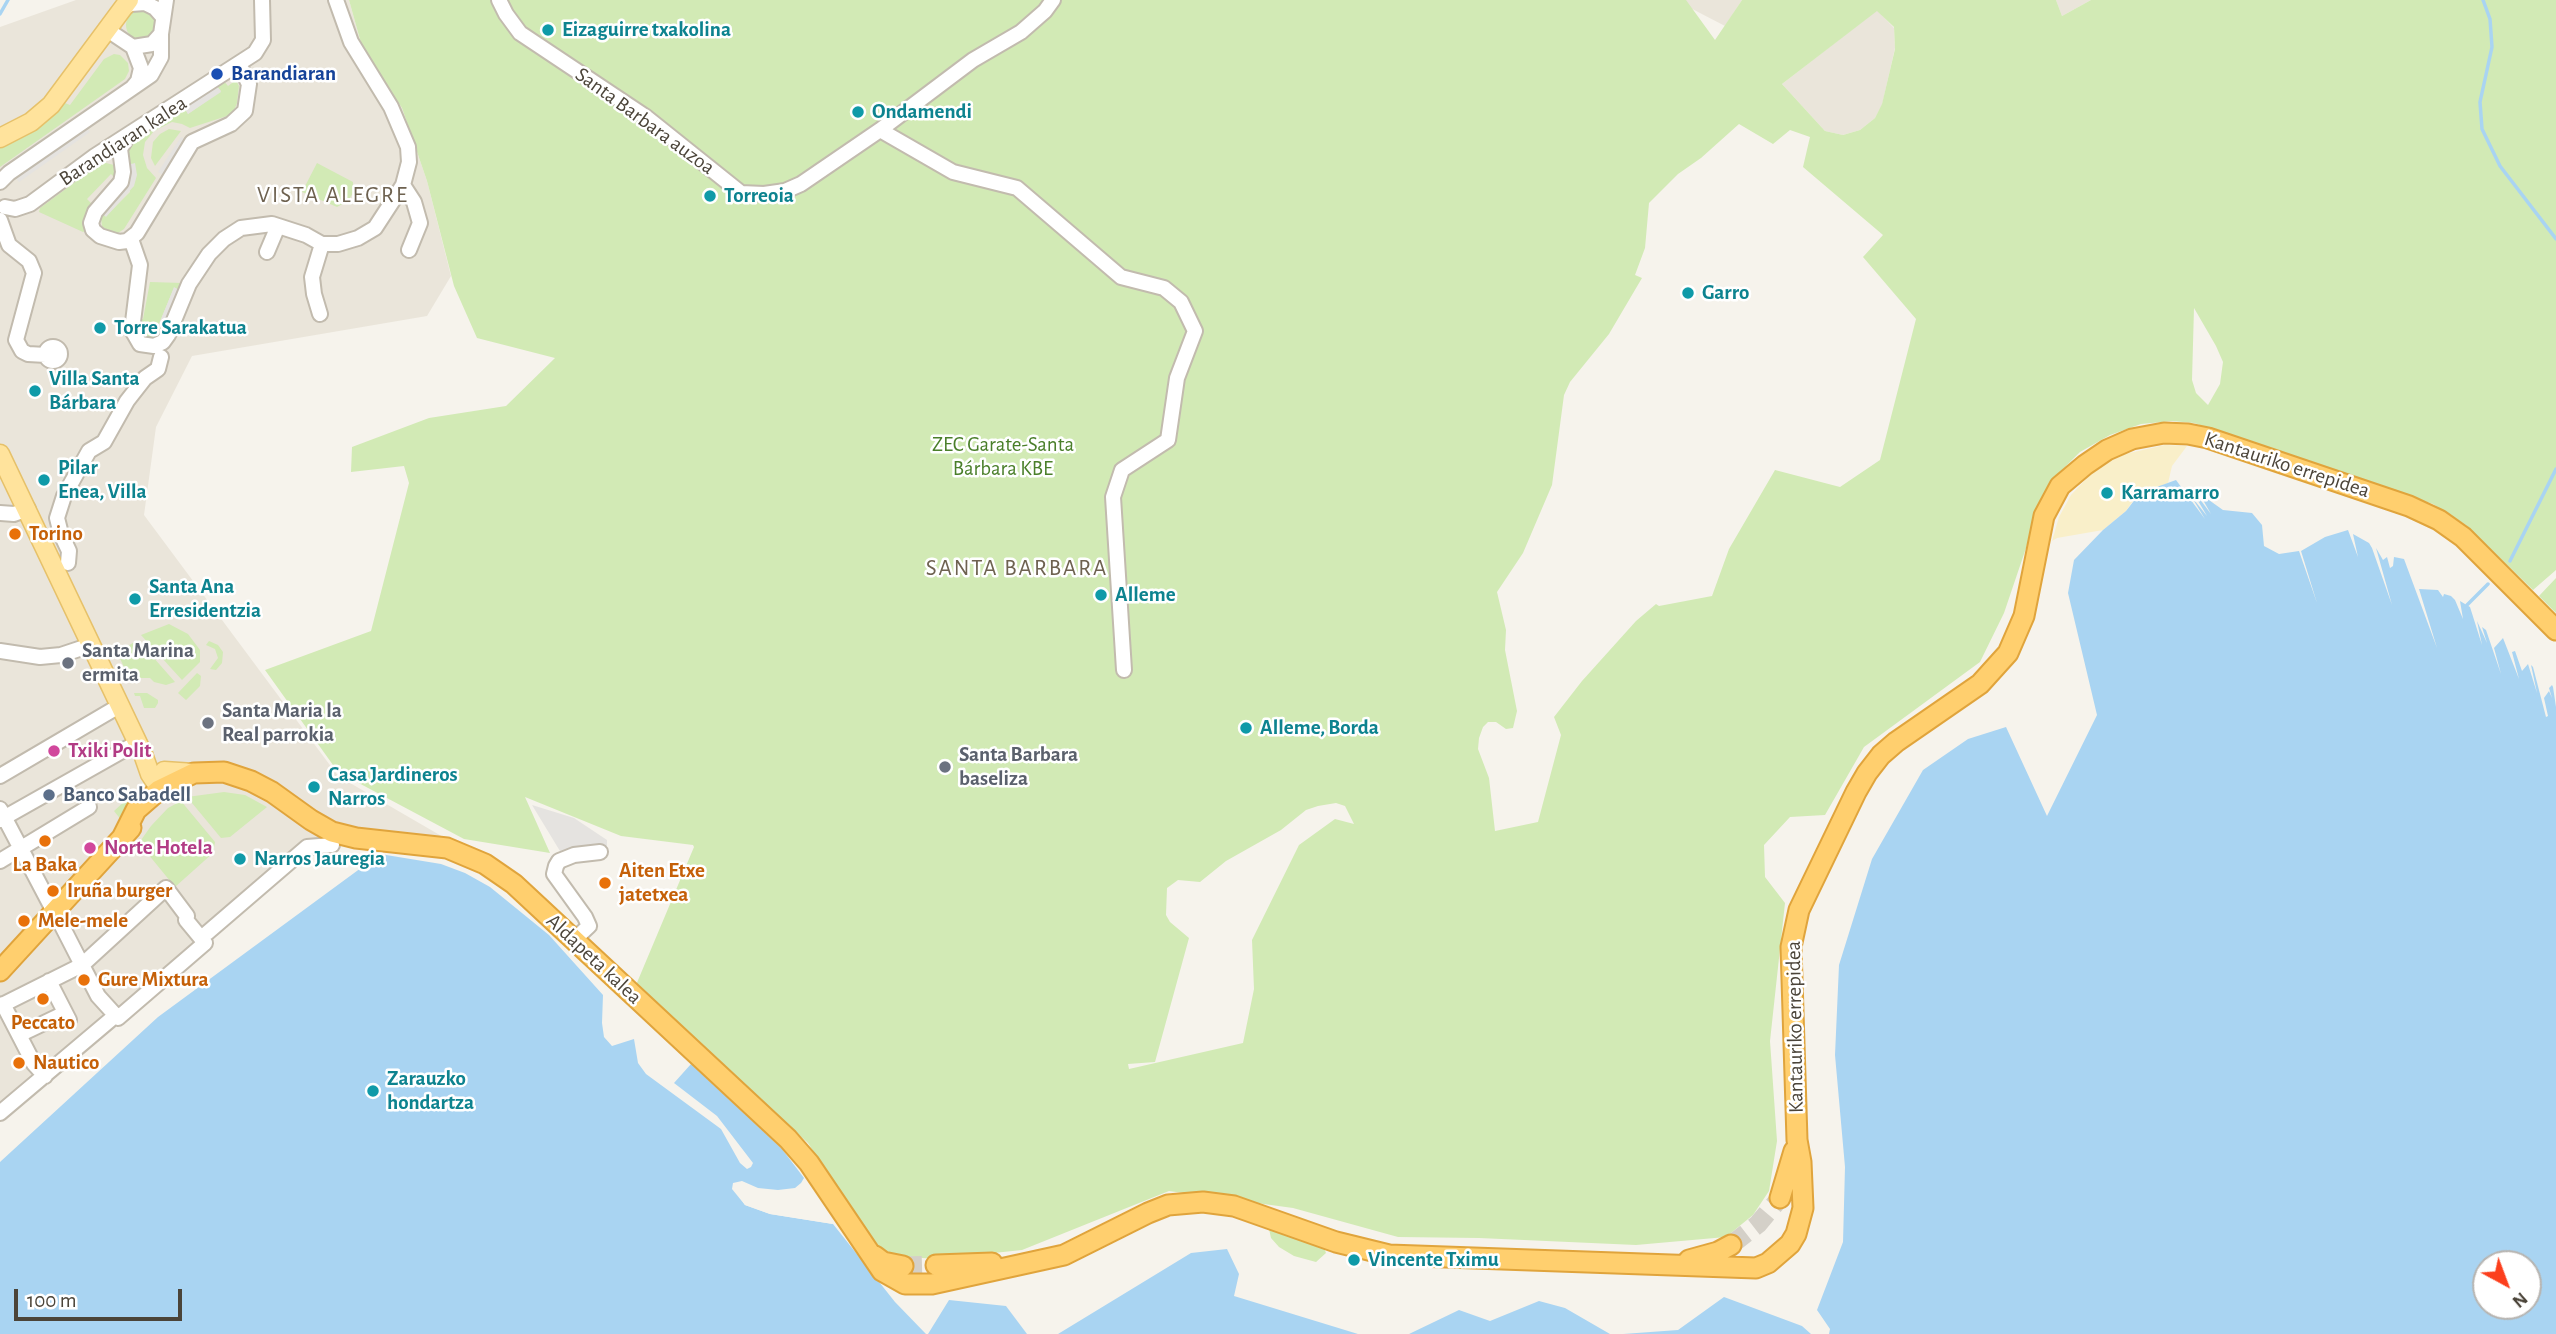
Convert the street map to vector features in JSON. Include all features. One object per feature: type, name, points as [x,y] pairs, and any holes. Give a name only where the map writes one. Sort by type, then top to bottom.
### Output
[{"type":"highway","name":"Kantauriko errepidea","points":[[1797,1139],[1791,947],[1799,910],[1856,792],[1881,755],[1980,684],[2008,653],[2024,616],[2040,528],[2051,501],[2060,486],[2098,455],[2141,436],[2188,434],[2208,438],[2414,508],[2439,520],[2463,537],[2556,630]]},
{"type":"highway","name":"Aldapeta kalea","points":[[158,775],[224,772],[251,781],[332,832],[356,838],[447,848],[474,858],[505,877],[788,1139],[809,1163],[865,1249],[883,1271],[897,1281],[913,1285],[932,1284],[1039,1261]]},
{"type":"highway","points":[[0,971],[129,826],[159,803],[158,775],[202,785],[251,781]]},
{"type":"highway","points":[[1780,1198],[1797,1139]]},
{"type":"highway","points":[[936,1265],[1039,1261],[1065,1255],[1168,1205],[1203,1202],[1234,1206],[1336,1242],[1389,1255],[1756,1268],[1782,1252],[1796,1234],[1802,1208],[1802,1176],[1797,1139]]},
{"type":"highway","points":[[1664,1266],[1718,1252],[1731,1245]]},
{"type":"highway","points":[[865,1249],[883,1262],[902,1266]]},
{"type":"main road","points":[[0,138],[31,122],[51,105],[125,5]]},
{"type":"main road","points":[[0,454],[27,509],[62,566],[91,645],[158,775],[129,826]]},
{"type":"street","points":[[0,183],[9,173],[150,75],[159,63],[162,50],[160,34],[166,0]]},
{"type":"street","name":"Barandiaran kalea","points":[[2,214],[30,204],[95,156],[126,139],[239,64],[262,44],[262,0]]},
{"type":"street","points":[[131,239],[140,265],[132,330],[140,344],[154,346],[166,338],[189,284],[209,254],[224,239],[241,228],[251,225],[278,226],[306,235],[322,244],[338,244],[358,238],[375,228],[403,186],[409,162],[408,147],[391,107],[351,42],[336,0]]},
{"type":"street","name":"Santa Barbara auzoa","points":[[499,0],[520,33],[646,117],[741,192],[764,194],[785,191],[801,184],[880,131],[973,60],[1021,32],[1045,11],[1053,0]]},
{"type":"street","points":[[125,5],[145,3],[155,8],[163,17]]},
{"type":"street","points":[[106,29],[133,47],[141,68],[138,81],[132,88]]},
{"type":"street","points":[[133,47],[152,44],[160,34]]},
{"type":"street","points":[[126,139],[120,149],[123,172],[121,182],[95,212],[91,223],[93,230],[103,238],[119,242],[131,239],[141,228],[192,142],[231,124],[245,111],[249,85],[239,64]]},
{"type":"street","points":[[880,131],[953,172],[1017,188],[1121,277],[1164,288],[1181,302],[1195,331],[1177,378],[1168,440],[1122,470],[1113,497],[1124,670]]},
{"type":"street","points":[[95,156],[111,156],[121,162]]},
{"type":"street","points":[[403,186],[414,202],[420,223],[409,250]]},
{"type":"street","points":[[0,191],[5,198],[2,214],[9,245],[29,261],[34,273],[16,340],[22,351],[46,355]]},
{"type":"street","points":[[267,252],[278,226]]},
{"type":"street","points":[[320,314],[312,277],[322,244]]},
{"type":"street","points":[[62,566],[69,551],[57,518],[64,495],[89,451],[104,442],[127,401],[145,378],[158,369],[161,357]]},
{"type":"street","points":[[46,508],[62,566]]},
{"type":"street","points":[[0,513],[14,514],[27,509]]},
{"type":"street","points":[[0,650],[40,657],[61,655],[91,645]]},
{"type":"street","points":[[0,776],[114,709]]},
{"type":"street","points":[[51,906],[1,816],[158,775]]},
{"type":"street","points":[[0,861],[89,807]]},
{"type":"street","points":[[207,933],[307,847],[332,845]]},
{"type":"street","points":[[574,940],[589,926],[555,874],[556,866],[574,855],[600,852]]},
{"type":"street","points":[[45,1076],[34,1064],[2,1005],[82,965],[166,888],[187,916],[186,920],[205,943],[118,1018],[98,996],[82,965],[60,922]]},
{"type":"street","points":[[19,1035],[67,1017],[49,981]]},
{"type":"street","points":[[0,1114],[116,1015]]},
{"type":"shaded area","points":[[76,0],[349,0],[361,43],[402,108],[427,181],[451,276],[427,316],[192,356],[156,427],[144,515],[338,776],[450,841],[348,832],[317,837],[0,1115],[0,27]]},
{"type":"shaded area","points":[[1675,0],[1742,0],[1725,26]]},
{"type":"shaded area","points":[[2056,0],[2091,0],[2062,16]]},
{"type":"shaded area","points":[[1877,10],[1894,28],[1895,48],[1882,105],[1875,118],[1860,130],[1843,135],[1825,131],[1782,84]]},
{"type":"shaded area","points":[[216,85],[221,92],[188,114],[184,107]]},
{"type":"shaded area","points":[[86,127],[90,132],[19,182],[15,177]]},
{"type":"shaded area","points":[[181,137],[186,140],[163,175],[158,172]]},
{"type":"shaded area","points":[[135,163],[137,175],[134,186],[106,217],[101,212],[127,165]]},
{"type":"shaded area","points":[[174,287],[181,291],[166,329],[158,327]]},
{"type":"shaded area","points":[[532,805],[574,818],[607,840],[607,850],[596,849],[563,856]]},
{"type":"green space","name":"ZEC Garate-Santa Bárbara KBE","points":[[349,0],[1686,0],[1715,40],[1742,0],[2056,0],[2062,16],[2091,0],[2556,0],[2556,570],[2533,590],[2466,525],[2433,504],[2194,423],[2172,421],[2141,424],[2110,435],[2080,452],[2058,474],[2044,495],[2004,613],[1980,662],[1864,747],[1825,815],[1790,817],[1764,845],[1765,877],[1785,903],[1770,1041],[1777,1141],[1769,1191],[1753,1215],[1726,1237],[1636,1245],[1398,1237],[1293,1208],[1169,1191],[1022,1250],[937,1259],[894,1256],[871,1243],[808,1143],[636,985],[693,845],[621,836],[525,797],[550,853],[464,839],[338,772],[265,670],[371,631],[409,483],[404,466],[351,472],[352,447],[429,418],[506,406],[555,358],[477,338],[454,286],[427,181],[402,108],[361,43]],"holes":[[[1877,11],[1894,27],[1895,49],[1882,104],[1875,118],[1860,130],[1843,135],[1825,131],[1782,84]],[[1739,124],[1773,144],[1790,130],[1810,137],[1803,167],[1883,235],[1863,257],[1916,319],[1880,460],[1840,487],[1775,470],[1729,549],[1712,596],[1659,606],[1656,604],[1636,621],[1554,717],[1561,735],[1538,822],[1495,831],[1489,778],[1478,749],[1479,738],[1488,722],[1496,722],[1506,729],[1513,728],[1517,711],[1505,650],[1506,630],[1497,592],[1523,553],[1552,485],[1564,395],[1570,382],[1609,334],[1642,278],[1635,275],[1645,248],[1649,203],[1678,174],[1701,158]],[[2194,308],[2223,362],[2220,384],[2208,405],[2196,393],[2192,380]],[[1336,803],[1345,806],[1354,824],[1335,819],[1299,845],[1252,940],[1254,989],[1243,1043],[1129,1069],[1128,1064],[1155,1062],[1189,938],[1170,922],[1166,915],[1167,888],[1178,880],[1200,882],[1226,861],[1281,830],[1306,810]]]},
{"type":"green space","points":[[141,10],[152,14],[156,25],[152,36],[141,40],[130,36],[126,25],[130,14]]},
{"type":"green space","points":[[114,54],[120,55],[128,63],[129,71],[125,79],[0,167],[0,148],[40,126],[65,103],[70,105],[104,59]]},
{"type":"green space","points":[[223,80],[228,86],[236,80],[239,86],[234,111],[227,116],[190,128],[172,122],[154,131],[145,142],[143,155],[147,168],[156,178],[124,229],[118,233],[109,232],[102,226],[103,214],[106,216],[130,192],[124,158],[129,142],[184,107],[188,114],[221,91],[216,85]]},
{"type":"green space","points":[[169,129],[181,131],[155,166],[151,158],[153,142]]},
{"type":"green space","points":[[102,162],[114,165],[117,170],[116,179],[111,174],[87,199],[93,205],[86,217],[86,231],[39,212],[40,208]]},
{"type":"green space","points":[[317,163],[353,182],[353,193],[348,201],[337,207],[302,192]]},
{"type":"green space","points":[[150,282],[183,283],[181,291],[174,288],[158,326],[166,329],[157,340],[144,339],[135,320],[143,319]]},
{"type":"green space","points":[[2556,578],[2556,613],[2539,596]]},
{"type":"green space","points":[[169,624],[188,634],[200,650],[200,662],[182,680],[141,635]]},
{"type":"green space","points":[[138,640],[175,682],[166,685],[150,678],[129,678],[117,652]]},
{"type":"green space","points":[[209,641],[218,645],[223,652],[222,663],[216,670],[210,669],[218,658],[215,649],[206,645]]},
{"type":"green space","points":[[197,673],[201,676],[200,686],[186,700],[178,693]]},
{"type":"green space","points":[[134,693],[147,693],[158,700],[158,703],[155,708],[144,708],[140,696],[135,696]]},
{"type":"green space","points":[[132,789],[136,790],[136,793],[122,821],[114,811],[126,800]]},
{"type":"green space","points":[[224,792],[245,795],[267,807],[230,837],[221,838],[187,797]]},
{"type":"green space","points":[[181,801],[215,842],[213,853],[175,887],[139,843],[168,808]]},
{"type":"green space","points":[[1269,1229],[1324,1248],[1326,1253],[1316,1262],[1294,1256],[1279,1247],[1271,1238]]},
{"type":"sand","name":"Karramarro","points":[[2165,445],[2187,446],[2172,466],[2168,483],[2136,496],[2126,511],[2103,530],[2052,541],[2059,517],[2071,495],[2088,477],[2125,454]]},
{"type":"water","points":[[2176,480],[2205,519],[2191,496],[2207,516],[2194,494],[2211,514],[2199,493],[2223,510],[2252,513],[2262,525],[2264,546],[2279,554],[2299,551],[2317,603],[2301,551],[2325,537],[2348,530],[2358,557],[2353,534],[2369,543],[2372,548],[2392,605],[2376,548],[2383,560],[2387,557],[2390,568],[2393,566],[2394,557],[2404,559],[2437,648],[2419,589],[2438,590],[2443,597],[2444,594],[2451,596],[2463,619],[2460,601],[2470,607],[2482,645],[2477,621],[2487,643],[2482,627],[2486,630],[2501,674],[2494,648],[2503,638],[2519,679],[2512,652],[2515,651],[2522,671],[2528,664],[2537,693],[2531,665],[2533,667],[2546,717],[2544,698],[2549,691],[2552,698],[2549,688],[2552,685],[2556,707],[2556,1334],[1829,1334],[1830,1329],[1817,1310],[1843,1242],[1845,1167],[1835,1055],[1839,965],[1872,859],[1923,770],[1968,739],[2006,727],[2047,816],[2097,715],[2068,593],[2074,560],[2126,511],[2140,493]]},
{"type":"water","name":"Zarauzko hondartza","points":[[380,854],[441,864],[465,873],[490,887],[549,935],[603,995],[604,1037],[612,1046],[634,1039],[638,1063],[646,1074],[721,1129],[740,1163],[747,1169],[751,1167],[753,1163],[717,1116],[674,1083],[691,1064],[782,1149],[804,1178],[795,1188],[778,1190],[758,1188],[742,1181],[733,1183],[732,1189],[745,1205],[770,1214],[833,1224],[895,1302],[926,1334],[0,1334],[0,1162],[158,1017]]},
{"type":"water","points":[[1227,1249],[1239,1274],[1234,1296],[1358,1334],[1058,1334],[1191,1253]]},
{"type":"water","points":[[1724,1297],[1802,1326],[1811,1334],[1623,1334],[1678,1330]]},
{"type":"water","points":[[949,1300],[1006,1306],[1027,1334],[928,1334]]},
{"type":"water","points":[[1539,1301],[1565,1308],[1610,1334],[1409,1334],[1459,1310],[1490,1321]]},
{"type":"pier","points":[[739,1196],[771,1211],[830,1220],[833,1224],[770,1214],[745,1205]]},
{"type":"waterway","points":[[0,14],[8,0]]},
{"type":"waterway","points":[[2483,0],[2490,19],[2492,47],[2480,102],[2482,129],[2500,166],[2556,239]]},
{"type":"waterway","points":[[2510,561],[2556,469]]},
{"type":"waterway","points":[[2467,605],[2488,584]]},
{"type":"tunnel","points":[[1731,1245],[1758,1224],[1780,1198]]},
{"type":"tunnel","points":[[903,1266],[936,1265]]},
{"type":"place","name":"Eizaguirre txakolina","points":[[548,30]]},
{"type":"place","name":"Barandiaran","points":[[217,74]]},
{"type":"place","name":"Ondamendi","points":[[858,112]]},
{"type":"place","name":"Torreoia","points":[[710,196]]},
{"type":"place","name":"Garro","points":[[1688,293]]},
{"type":"place","name":"Torre Sarakatua","points":[[100,328]]},
{"type":"place","name":"Villa Santa Bárbara","points":[[35,391]]},
{"type":"place","name":"Pilar Enea, Villa","points":[[44,480]]},
{"type":"place","name":"Karramarro","points":[[2107,493]]},
{"type":"place","name":"Torino","points":[[15,534]]},
{"type":"place","name":"Alleme","points":[[1101,595]]},
{"type":"place","name":"Santa Ana Erresidentzia","points":[[135,599]]},
{"type":"place","name":"Santa Marina ermita","points":[[68,663]]},
{"type":"place","name":"Santa Maria la Real parrokia","points":[[208,723]]},
{"type":"place","name":"Alleme, Borda","points":[[1246,728]]},
{"type":"place","name":"Txiki Polit","points":[[54,751]]},
{"type":"place","name":"Santa Barbara baseliza","points":[[945,767]]},
{"type":"place","name":"Casa Jardineros Narros","points":[[314,787]]},
{"type":"place","name":"Banco Sabadell","points":[[49,795]]},
{"type":"place","name":"La Baka","points":[[45,841]]},
{"type":"place","name":"Norte Hotela","points":[[90,848]]},
{"type":"place","name":"Narros Jauregia","points":[[240,859]]},
{"type":"place","name":"Aiten Etxe jatetxea","points":[[605,883]]},
{"type":"place","name":"Iruña burger","points":[[53,891]]},
{"type":"place","name":"Mele-mele","points":[[24,921]]},
{"type":"place","name":"Gure Mixtura","points":[[84,980]]},
{"type":"place","name":"Peccato","points":[[43,999]]},
{"type":"place","name":"Nautico","points":[[19,1063]]},
{"type":"place","name":"Zarauzko hondartza","points":[[373,1091]]},
{"type":"place","name":"Vincente Tximu","points":[[1354,1260]]},
{"type":"district","name":"VISTA ALEGRE","points":[[333,195]]},
{"type":"district","name":"SANTA BARBARA","points":[[1017,568]]}]
